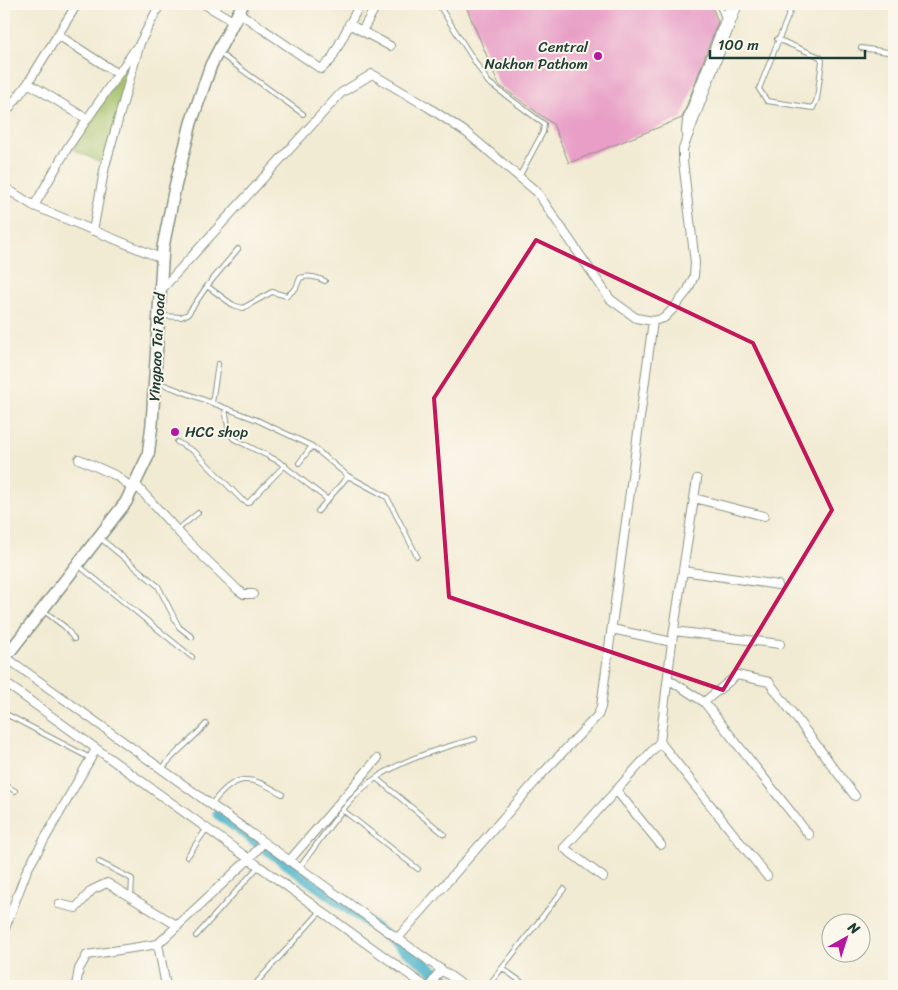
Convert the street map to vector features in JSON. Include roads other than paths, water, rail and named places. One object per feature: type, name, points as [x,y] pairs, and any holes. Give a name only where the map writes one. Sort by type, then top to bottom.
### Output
[{"type":"main road","name":"Yingpao Tai Road","points":[[4,658],[100,538],[135,488],[148,456],[163,259],[184,148],[191,123],[218,52],[238,12]]},
{"type":"street","points":[[4,115],[28,83],[77,4]]},
{"type":"street","points":[[34,206],[68,147],[140,42],[160,4]]},
{"type":"street","points":[[204,4],[238,12],[321,69],[331,60],[360,4]]},
{"type":"street","points":[[362,32],[377,4]]},
{"type":"street","points":[[728,21],[731,4]]},
{"type":"street","points":[[160,290],[341,93],[366,76],[376,76],[473,137],[537,192],[610,299],[636,318],[654,321],[664,318],[673,310],[688,290],[694,276],[695,258],[683,162],[686,139],[699,90],[728,21],[738,4]]},
{"type":"street","points":[[350,24],[390,46]]},
{"type":"street","points":[[58,35],[118,74]]},
{"type":"street","points":[[93,231],[104,166],[140,42]]},
{"type":"street","points":[[28,83],[87,119]]},
{"type":"street","points":[[4,187],[34,206],[163,259]]},
{"type":"street","points":[[397,939],[542,774],[598,715],[601,707],[654,321]]},
{"type":"street","points":[[79,459],[117,476],[135,488],[238,590],[244,594],[253,594]]},
{"type":"street","points":[[603,876],[564,848],[660,742],[672,642],[697,478]]},
{"type":"street","points":[[694,498],[764,516]]},
{"type":"street","points":[[683,571],[778,585]]},
{"type":"street","points":[[612,629],[672,642]]},
{"type":"street","points":[[674,631],[780,644]]},
{"type":"street","points":[[4,658],[440,971],[464,986]]},
{"type":"street","points":[[704,702],[737,675],[769,682],[855,796]]},
{"type":"street","points":[[668,680],[704,702],[809,835]]},
{"type":"street","points":[[4,682],[207,828],[252,856],[260,865],[322,911],[429,985],[440,971]]},
{"type":"street","points":[[660,742],[767,876]]},
{"type":"street","points":[[4,931],[27,870],[96,749]]},
{"type":"street","points":[[288,861],[377,759]]},
{"type":"street","points":[[616,790],[661,845]]},
{"type":"street","points":[[76,986],[79,969],[87,955],[158,944],[252,856],[262,844]]},
{"type":"street","points":[[59,904],[76,908],[92,890],[103,884],[112,885],[178,926]]},
{"type":"street","points":[[158,944],[166,986]]},
{"type":"lane","points":[[438,4],[488,82],[544,124],[545,128],[519,177]]},
{"type":"lane","points":[[718,4],[728,21]]},
{"type":"lane","points":[[777,39],[820,57],[822,61],[817,99],[813,108],[768,101],[758,89],[777,39],[793,4]]},
{"type":"lane","points":[[861,48],[894,53]]},
{"type":"lane","points":[[218,52],[302,114]]},
{"type":"lane","points":[[159,316],[181,317],[188,314],[206,286],[238,249]]},
{"type":"lane","points":[[206,286],[233,305],[242,308],[272,292],[286,296],[296,288],[300,278],[305,276],[313,276],[324,281]]},
{"type":"lane","points":[[212,403],[218,364]]},
{"type":"lane","points":[[155,382],[288,433],[312,446],[348,476],[388,497],[417,556]]},
{"type":"lane","points":[[225,408],[228,433],[234,439],[284,465],[328,500]]},
{"type":"lane","points":[[177,442],[195,452],[242,500],[248,503],[284,465]]},
{"type":"lane","points":[[299,463],[312,446]]},
{"type":"lane","points":[[318,511],[348,476]]},
{"type":"lane","points":[[177,530],[198,513]]},
{"type":"lane","points":[[100,538],[158,586],[179,627],[192,637]]},
{"type":"lane","points":[[78,566],[192,658]]},
{"type":"lane","points":[[42,610],[65,627],[74,639]]},
{"type":"lane","points":[[4,713],[90,758]]},
{"type":"lane","points":[[161,770],[174,752],[194,739],[206,724]]},
{"type":"lane","points":[[299,868],[344,811],[376,778],[435,750],[476,739]]},
{"type":"lane","points":[[376,778],[444,834]]},
{"type":"lane","points":[[211,805],[226,788],[244,779],[260,781],[282,794]]},
{"type":"lane","points":[[4,784],[15,791]]},
{"type":"lane","points":[[344,811],[418,869]]},
{"type":"lane","points":[[187,857],[207,828]]},
{"type":"lane","points":[[99,862],[132,879],[131,897]]},
{"type":"lane","points":[[196,936],[260,865]]},
{"type":"lane","points":[[488,986],[564,890]]},
{"type":"lane","points":[[4,906],[12,911]]},
{"type":"lane","points":[[257,982],[322,911]]},
{"type":"lane","points":[[502,968],[527,986]]},
{"type":"waterway","points":[[218,814],[455,986]]},
{"type":"place","name":"Central Nakhon Pathom","points":[[598,56]]},
{"type":"place","name":"HCC shop","points":[[175,432]]}]
